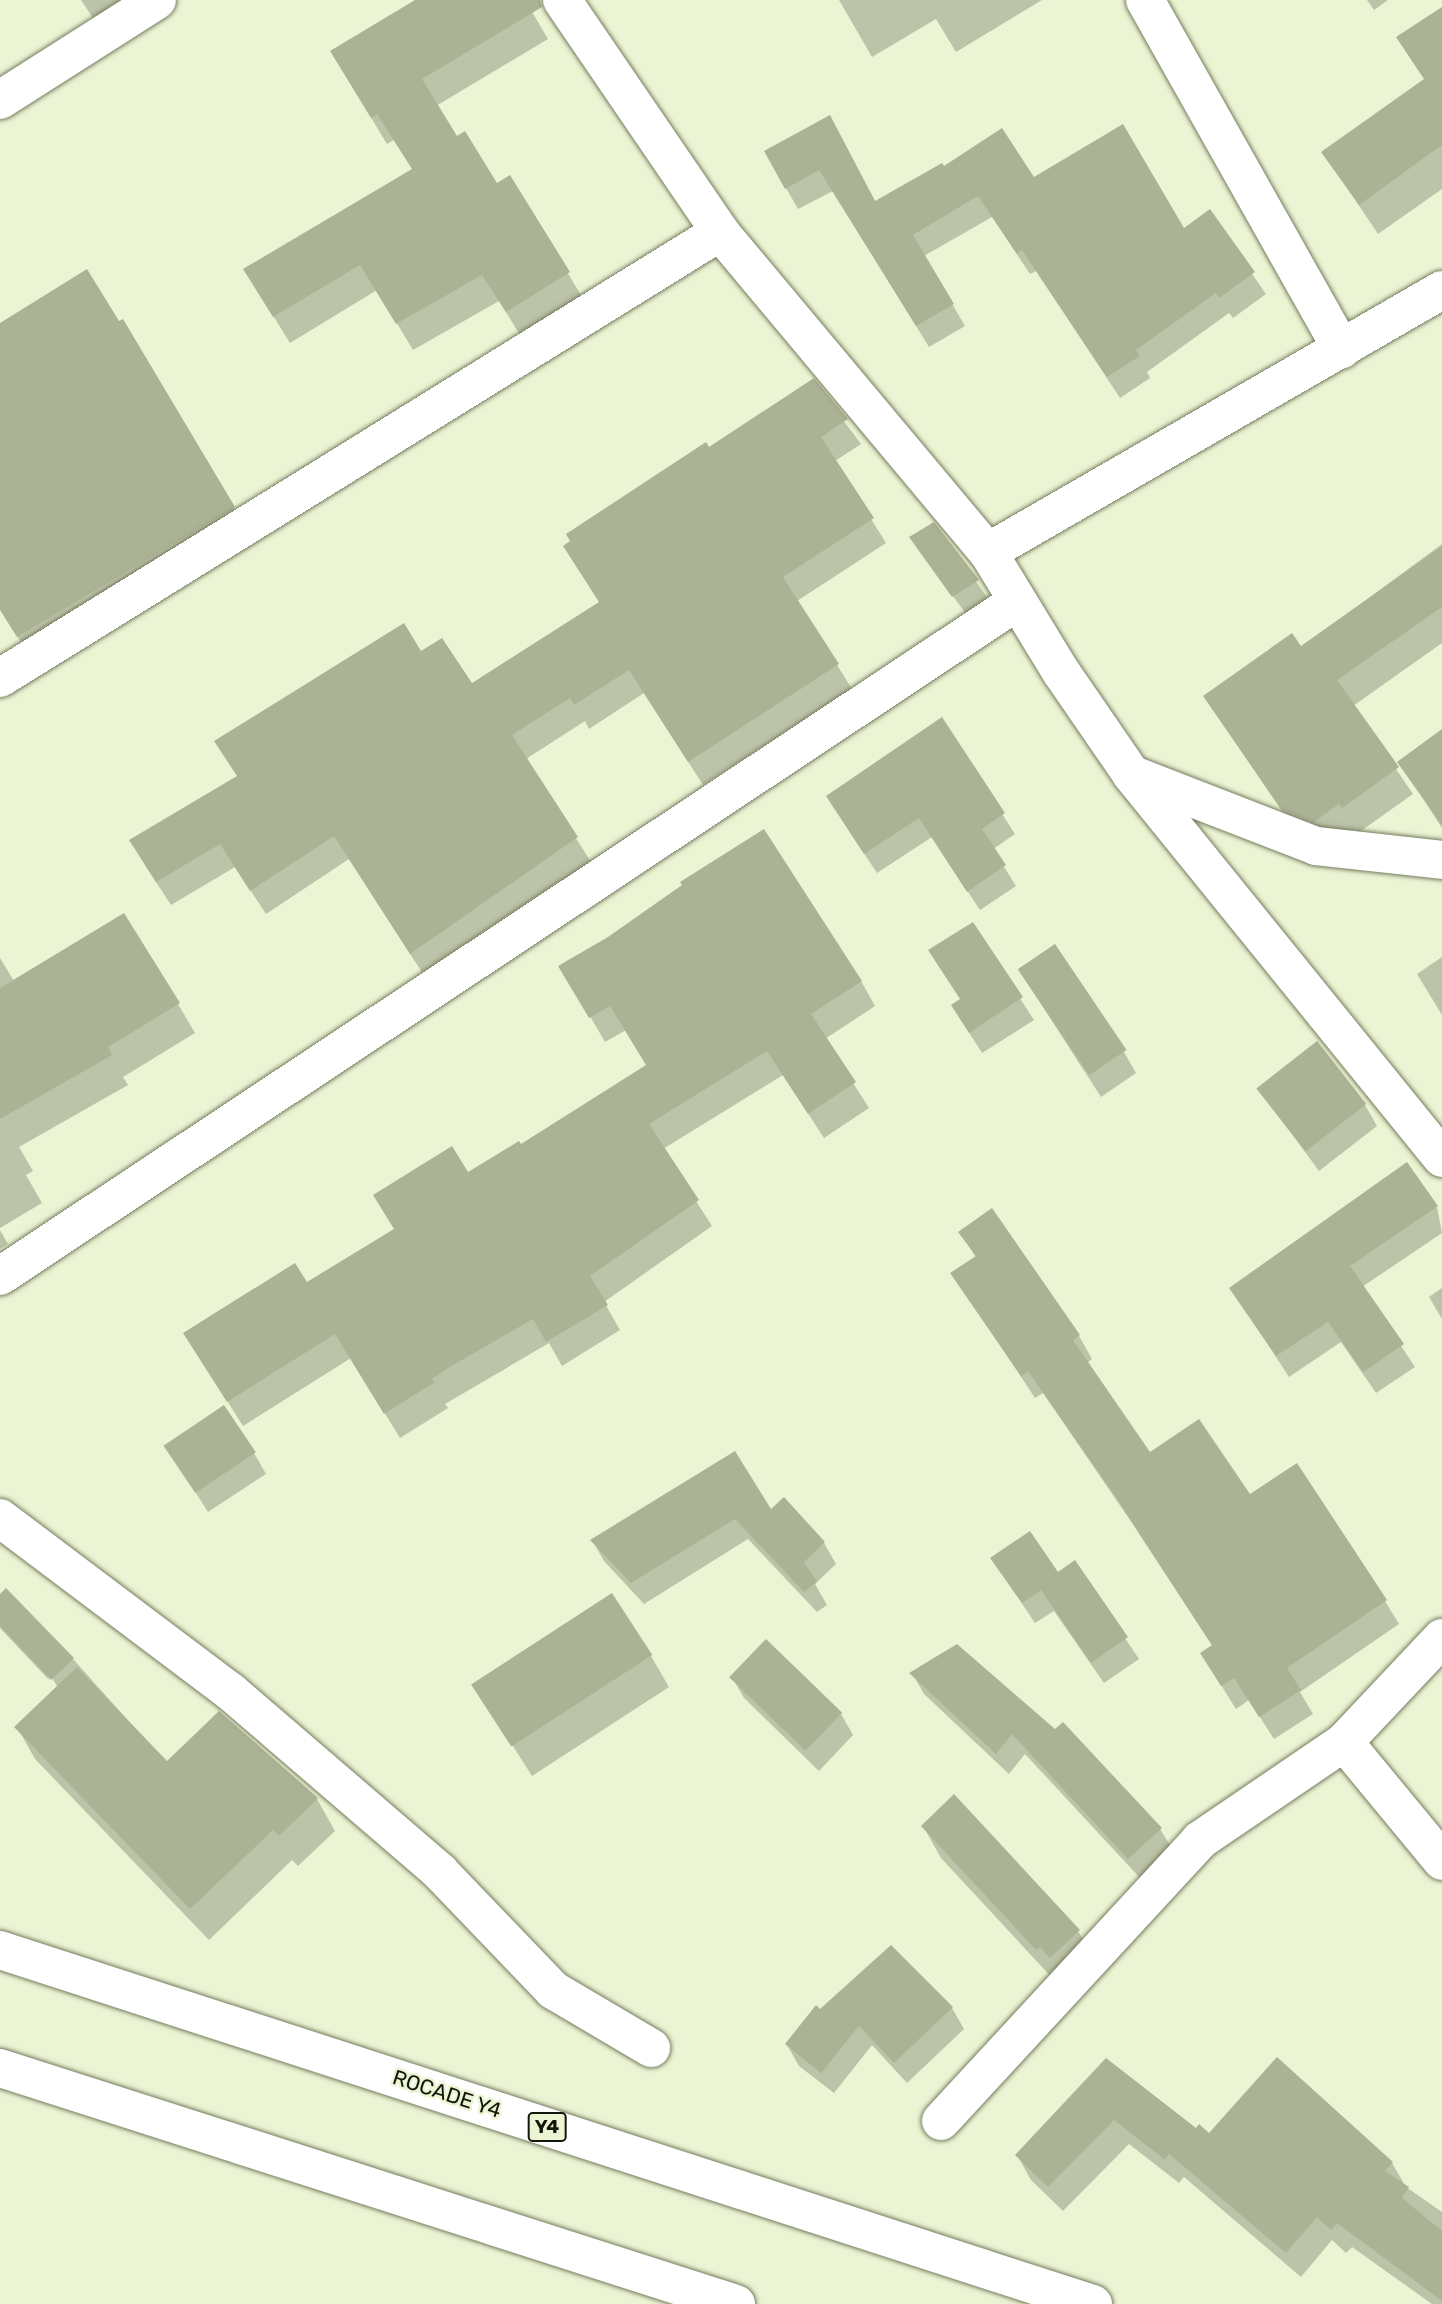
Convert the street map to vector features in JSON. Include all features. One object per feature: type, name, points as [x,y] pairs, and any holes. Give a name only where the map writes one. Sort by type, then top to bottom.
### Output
[{"type":"main road","points":[[0,100],[157,0]]},
{"type":"main road","points":[[562,0],[720,232],[988,552],[1130,774],[1442,1158]]},
{"type":"main road","points":[[1145,0],[1342,349]]},
{"type":"main road","points":[[0,678],[720,232]]},
{"type":"main road","points":[[988,552],[1442,290]]},
{"type":"main road","points":[[0,1276],[1018,601]]},
{"type":"main road","points":[[1130,774],[1316,846],[1442,860]]},
{"type":"main road","points":[[0,1518],[241,1701],[440,1872],[553,1990],[651,2048]]},
{"type":"main road","points":[[941,2121],[1200,1840],[1345,1742],[1442,1638]]},
{"type":"main road","points":[[1345,1742],[1442,1861]]},
{"type":"main road","name":"ROCADE Y4","points":[[0,1950],[1093,2304]]},
{"type":"main road","points":[[0,2068],[734,2304]]},
{"type":"building","points":[[415,0],[540,0],[542,7],[422,79],[457,136],[465,131],[497,183],[510,175],[570,272],[506,312],[482,275],[396,324],[360,265],[273,317],[243,269],[412,169],[377,114],[371,118],[330,51]]},
{"type":"building","points":[[1442,7],[1442,145],[1359,205],[1321,152],[1424,79],[1396,37]]},
{"type":"building","points":[[830,115],[875,201],[942,163],[944,166],[1002,128],[1034,177],[1123,124],[1184,228],[1210,209],[1255,272],[1219,298],[1216,293],[1136,350],[1140,356],[1107,377],[1022,250],[1017,254],[978,196],[913,235],[954,304],[916,326],[819,170],[785,189],[764,151]]},
{"type":"building","points":[[87,269],[119,321],[123,319],[235,507],[17,637],[0,610],[0,323]]},
{"type":"building","points":[[814,378],[848,419],[821,437],[874,518],[783,577],[839,664],[688,762],[629,670],[574,705],[570,698],[512,735],[578,837],[410,954],[334,836],[250,891],[220,844],[156,882],[129,840],[237,776],[214,741],[404,623],[421,651],[442,638],[472,683],[599,602],[563,546],[570,541],[566,534],[706,442],[709,447]]},
{"type":"building","points":[[934,522],[979,580],[952,597],[909,537]]},
{"type":"building","points":[[1442,546],[1442,607],[1337,680],[1399,767],[1342,808],[1339,804],[1314,822],[1281,809],[1203,696],[1292,633],[1301,646]]},
{"type":"building","points":[[942,717],[1005,813],[982,829],[1006,865],[967,892],[919,818],[864,854],[826,796]]},
{"type":"building","points":[[1442,729],[1442,825],[1397,762]]},
{"type":"building","points":[[764,829],[862,981],[811,1014],[856,1082],[808,1114],[767,1051],[649,1124],[699,1200],[590,1276],[608,1305],[546,1342],[533,1319],[448,1368],[432,1379],[435,1382],[384,1414],[335,1334],[227,1402],[183,1333],[295,1263],[307,1282],[394,1229],[373,1195],[452,1146],[468,1172],[519,1141],[521,1144],[646,1065],[610,1006],[589,1018],[558,966],[608,937],[682,885],[680,882]]},
{"type":"building","points":[[124,913],[180,1003],[108,1047],[112,1055],[0,1119],[0,988]]},
{"type":"building","points":[[973,922],[1023,997],[969,1033],[951,1005],[960,999],[928,950]]},
{"type":"building","points":[[1055,944],[1127,1050],[1089,1075],[1018,969]]},
{"type":"building","points":[[1317,1041],[1366,1104],[1306,1151],[1256,1088]]},
{"type":"building","points":[[1407,1162],[1438,1206],[1350,1266],[1404,1344],[1363,1372],[1328,1322],[1276,1356],[1229,1288]]},
{"type":"building","points":[[992,1208],[1080,1335],[1073,1340],[1150,1452],[1199,1419],[1250,1494],[1297,1463],[1387,1600],[1287,1668],[1301,1690],[1259,1717],[1234,1678],[1221,1686],[1200,1653],[1212,1645],[1115,1496],[1028,1371],[1021,1376],[950,1273],[976,1256],[958,1232]]},
{"type":"building","points":[[224,1405],[256,1452],[195,1493],[163,1446]]},
{"type":"building","points":[[735,1451],[771,1509],[784,1497],[825,1542],[804,1562],[817,1582],[804,1592],[735,1519],[631,1583],[590,1540]]},
{"type":"building","points":[[1030,1531],[1058,1572],[1075,1560],[1128,1637],[1091,1663],[1041,1590],[1022,1603],[990,1558]]},
{"type":"building","points":[[6,1588],[74,1658],[51,1680],[0,1626],[0,1594]]},
{"type":"building","points":[[612,1593],[652,1655],[511,1747],[471,1684]]},
{"type":"building","points":[[766,1639],[842,1713],[805,1751],[729,1677]]},
{"type":"building","points":[[957,1644],[1055,1729],[1063,1722],[1162,1828],[1128,1859],[1012,1734],[996,1754],[909,1673]]},
{"type":"building","points":[[77,1667],[167,1761],[219,1711],[318,1798],[279,1836],[273,1830],[190,1909],[14,1727]]},
{"type":"building","points":[[954,1794],[1080,1930],[1050,1958],[1040,1947],[1036,1950],[921,1826]]},
{"type":"building","points":[[891,1945],[953,2007],[894,2063],[859,2026],[821,2073],[785,2044],[816,2005],[820,2009]]},
{"type":"building","points":[[1277,2057],[1393,2162],[1385,2171],[1409,2187],[1402,2198],[1442,2231],[1442,2301],[1337,2223],[1331,2230],[1317,2217],[1286,2253],[1169,2154],[1165,2160],[1114,2120],[1048,2187],[1015,2155],[1106,2058],[1196,2128],[1199,2124],[1209,2133]]}]
